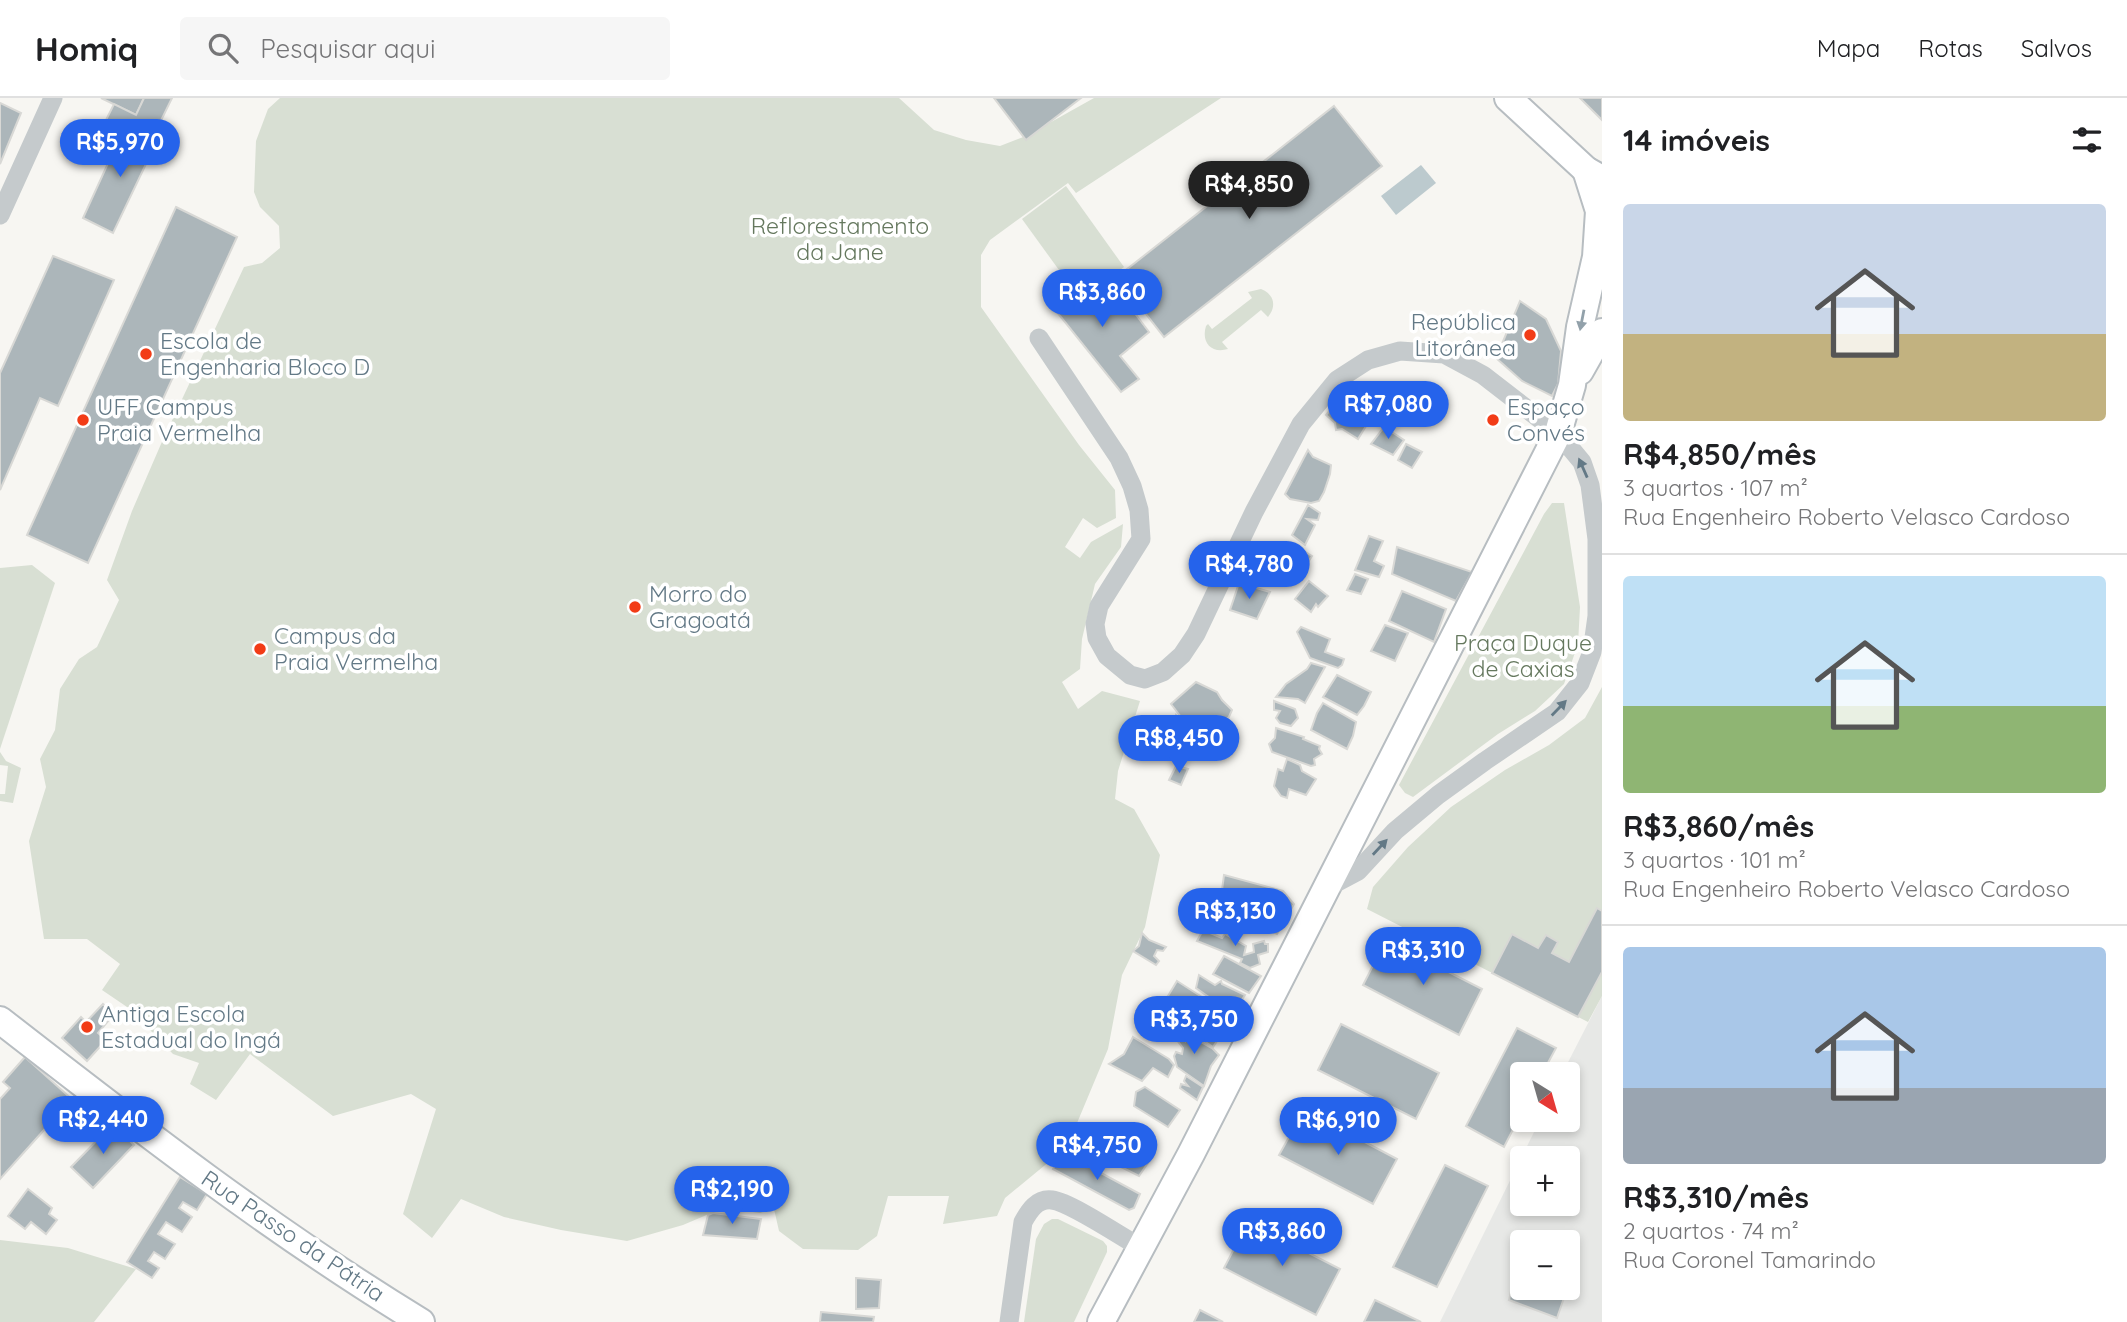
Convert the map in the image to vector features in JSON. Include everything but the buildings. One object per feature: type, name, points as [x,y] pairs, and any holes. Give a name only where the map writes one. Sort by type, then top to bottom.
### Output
[{"type":"main road","points":[[1101,1322],[1191,1154],[1558,433],[1572,385],[1580,327],[1599,260],[1600,222],[1594,174],[1508,98]]},
{"type":"main road","points":[[1572,385],[1602,331]]},
{"type":"main road","name":"Rua Passo da Pátria","points":[[0,1020],[279,1231],[421,1322]]},
{"type":"street","points":[[0,215],[53,98]]},
{"type":"street","points":[[1039,338],[1119,458],[1132,486],[1139,510],[1141,539],[1099,606],[1095,624],[1097,638],[1107,656],[1130,675],[1144,679],[1163,672],[1173,664],[1196,634],[1254,512],[1301,424],[1337,380],[1368,360],[1400,351],[1444,354],[1483,375],[1558,433],[1582,462],[1590,485],[1597,540],[1597,616],[1592,652],[1580,683],[1558,712],[1438,795],[1395,831],[1358,871],[1326,888]]},
{"type":"street","points":[[1009,1322],[1023,1222],[1037,1203],[1050,1200],[1064,1204],[1141,1248]]},
{"type":"shaded area","points":[[1421,165],[1436,183],[1396,215],[1381,196]]},
{"type":"shaded area","points":[[1602,996],[1602,1322],[1440,1322],[1510,1181],[1510,1216],[1580,1216],[1580,1146],[1527,1146],[1534,1132],[1580,1132],[1580,1062],[1568,1062]]},
{"type":"green space","name":"Reflorestamento da Jane","points":[[280,98],[899,98],[934,130],[966,140],[1000,146],[1026,136],[1094,98],[1221,98],[1076,193],[1068,183],[990,240],[981,255],[981,307],[1079,445],[1115,490],[1116,518],[1097,528],[1083,518],[1065,547],[1080,558],[1091,542],[1123,524],[1121,547],[1095,584],[1082,639],[1080,669],[1062,682],[1078,709],[1102,691],[1140,701],[1118,771],[1115,799],[1134,809],[1160,855],[1145,927],[1122,975],[1108,1049],[1067,1147],[1005,1198],[997,1216],[943,1224],[949,1196],[888,1196],[877,1236],[858,1250],[803,1249],[779,1231],[774,1209],[760,1213],[723,1208],[683,1225],[627,1241],[504,1217],[461,1199],[432,1238],[403,1214],[436,1109],[411,1094],[333,1116],[250,1054],[216,1100],[190,1084],[199,1063],[173,1054],[130,1009],[102,990],[120,964],[87,939],[44,939],[29,841],[46,787],[40,759],[55,730],[60,689],[79,659],[97,647],[119,600],[107,580],[132,511],[244,267],[262,263],[280,248],[279,226],[260,207],[254,192],[256,141],[268,109]]},
{"type":"green space","points":[[1066,186],[1124,267],[1080,299],[1022,219]]},
{"type":"green space","points":[[1261,289],[1269,294],[1273,301],[1273,309],[1268,317],[1261,310],[1222,342],[1228,349],[1212,348],[1206,342],[1206,326],[1208,324],[1212,329],[1252,298],[1248,292]]},
{"type":"green space","name":"Praça Duque de Caxias","points":[[1552,503],[1564,503],[1580,607],[1578,644],[1564,684],[1535,711],[1498,734],[1413,797],[1405,793],[1399,785]]},
{"type":"green space","points":[[32,565],[55,583],[0,749],[0,568]]},
{"type":"green space","points":[[1602,687],[1602,996],[1588,1022],[1367,909],[1373,887],[1408,847],[1451,807],[1505,770],[1549,745],[1585,718]]},
{"type":"green space","points":[[0,752],[6,761],[21,768],[13,803],[0,801],[0,794],[5,794],[8,766],[0,765]]},
{"type":"green space","points":[[1058,1219],[1103,1241],[1107,1252],[1074,1322],[1024,1322],[1036,1239],[1044,1224]]},
{"type":"green space","points":[[0,1240],[68,1248],[136,1269],[94,1322],[0,1322]]},
{"type":"place","name":"República Litorânea","points":[[1530,335]]},
{"type":"place","name":"Escola de Engenharia Bloco D","points":[[146,354]]},
{"type":"place","name":"UFF Campus Praia Vermelha","points":[[83,420]]},
{"type":"place","name":"Espaço Convés","points":[[1493,420]]},
{"type":"place","name":"Morro do Gragoatá","points":[[635,607]]},
{"type":"place","name":"Campus da Praia Vermelha","points":[[260,649]]},
{"type":"place","name":"Antiga Escola Estadual do Ingá","points":[[87,1027]]}]
